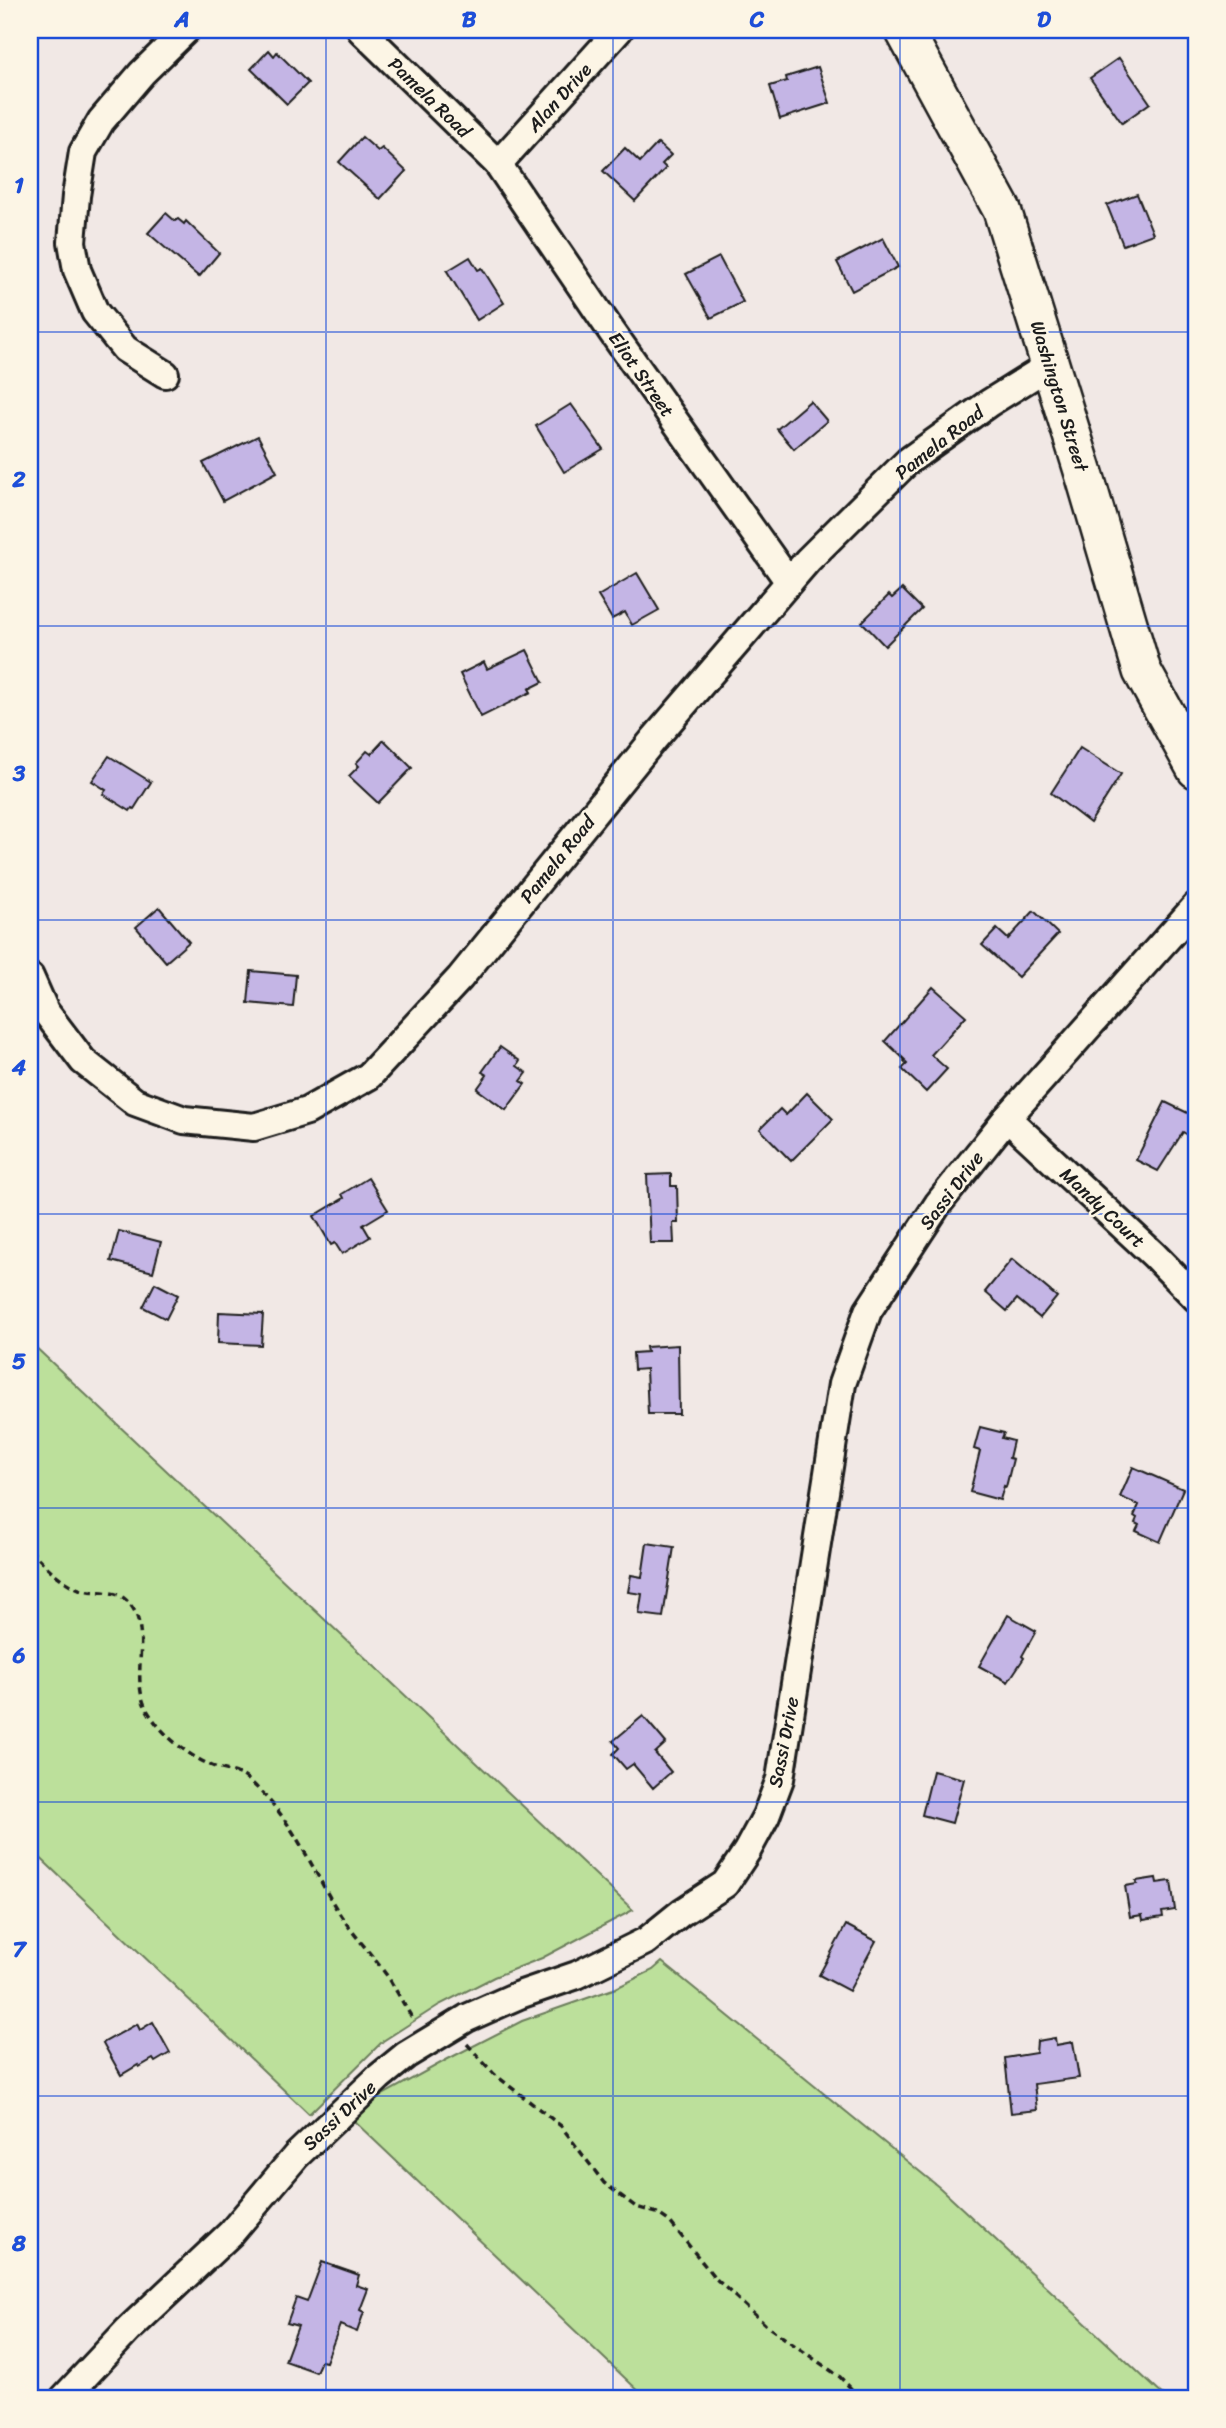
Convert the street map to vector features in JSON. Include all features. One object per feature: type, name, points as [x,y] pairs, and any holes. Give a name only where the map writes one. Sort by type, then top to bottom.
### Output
[{"type":"street","points":[[165,374],[125,349],[95,312],[77,270],[72,242],[83,152],[101,121],[142,73],[186,30]]},
{"type":"street","name":"Pamela Road","points":[[361,30],[498,163]]},
{"type":"street","name":"Alan Drive","points":[[498,163],[619,30]]},
{"type":"street","name":"Washington Street","points":[[904,30],[1002,210],[1142,671],[1196,769]]},
{"type":"street","name":"Eliot Street","points":[[498,163],[612,332],[789,582]]},
{"type":"street","name":"Pamela Road","points":[[30,977],[45,1012],[83,1061],[135,1102],[184,1120],[254,1127],[307,1111],[369,1076],[460,978],[654,739],[808,560],[908,461],[989,403],[1050,365]]},
{"type":"street","name":"Sassi Drive","points":[[64,2398],[128,2330],[231,2233],[296,2156],[379,2077],[452,2026],[519,1995],[577,1975],[646,1941],[682,1912],[725,1884],[766,1815],[780,1779],[842,1384],[868,1311],[938,1204],[1007,1118],[1196,906]]},
{"type":"street","name":"Mandy Court","points":[[1007,1118],[1154,1255],[1196,1298]]},
{"type":"path","points":[[30,1549],[63,1580],[80,1589],[119,1595],[126,1600],[133,1609],[142,1640],[139,1692],[147,1710],[166,1734],[190,1754],[212,1766],[245,1777],[268,1799],[296,1838],[335,1906],[389,1979],[426,2042]]},
{"type":"path","points":[[452,2026],[494,2074],[561,2126],[604,2183],[636,2207],[657,2213],[670,2222],[715,2277],[767,2326],[840,2377],[860,2398]]},
{"type":"green space","points":[[30,1342],[633,1910],[542,1958],[494,1977],[439,2005],[383,2041],[309,2114],[30,1848]]},
{"type":"green space","points":[[662,1962],[940,2188],[1166,2398],[646,2398],[354,2121],[377,2098],[448,2059],[522,2021],[616,1988],[653,1970]]},
{"type":"building","points":[[269,50],[274,56],[277,52],[308,83],[287,104],[251,69]]},
{"type":"building","points":[[1119,58],[1150,103],[1122,123],[1090,78]]},
{"type":"building","points":[[818,67],[830,103],[780,119],[770,86],[787,81],[786,77]]},
{"type":"building","points":[[362,137],[378,151],[382,148],[406,171],[380,199],[339,162]]},
{"type":"building","points":[[658,143],[671,155],[662,164],[666,168],[635,201],[603,171],[625,148],[640,162]]},
{"type":"building","points":[[1137,194],[1153,234],[1123,245],[1107,205]]},
{"type":"building","points":[[166,213],[175,221],[178,219],[184,224],[186,221],[219,253],[199,277],[148,233]]},
{"type":"building","points":[[883,238],[898,267],[852,291],[837,262]]},
{"type":"building","points":[[470,257],[478,270],[482,268],[504,303],[477,320],[447,271]]},
{"type":"building","points":[[719,257],[743,302],[711,318],[686,274]]},
{"type":"building","points":[[810,401],[827,421],[794,449],[777,429]]},
{"type":"building","points":[[571,404],[603,449],[564,472],[536,426]]},
{"type":"building","points":[[258,436],[277,472],[223,501],[203,463]]},
{"type":"building","points":[[637,573],[659,610],[632,625],[625,612],[612,619],[598,596]]},
{"type":"building","points":[[902,589],[922,609],[885,646],[862,622],[889,595],[892,598]]},
{"type":"building","points":[[527,650],[543,682],[529,689],[531,692],[481,717],[460,674],[484,662],[487,669]]},
{"type":"building","points":[[384,740],[412,768],[378,803],[349,776],[359,766],[356,763],[367,751],[371,754]]},
{"type":"building","points":[[1080,748],[1121,774],[1090,823],[1051,793]]},
{"type":"building","points":[[109,756],[151,782],[130,811],[103,794],[106,790],[92,781]]},
{"type":"building","points":[[159,907],[189,942],[166,962],[136,927]]},
{"type":"building","points":[[1034,911],[1058,934],[1018,977],[982,945],[997,929],[1008,939]]},
{"type":"building","points":[[251,971],[296,975],[293,1007],[248,1003]]},
{"type":"building","points":[[933,987],[966,1016],[931,1055],[947,1069],[926,1092],[902,1069],[907,1064],[905,1060],[885,1041]]},
{"type":"building","points":[[500,1047],[520,1061],[517,1066],[527,1073],[521,1081],[525,1084],[506,1110],[477,1089],[487,1075],[482,1072]]},
{"type":"building","points":[[807,1093],[833,1119],[791,1161],[760,1129],[780,1109],[786,1115]]},
{"type":"building","points":[[1165,1102],[1196,1117],[1196,1140],[1183,1132],[1158,1171],[1136,1160]]},
{"type":"building","points":[[671,1174],[671,1186],[677,1186],[678,1223],[673,1223],[674,1243],[650,1243],[647,1175]]},
{"type":"building","points":[[368,1178],[388,1210],[363,1225],[370,1237],[342,1254],[335,1243],[331,1245],[314,1216],[344,1198],[342,1194]]},
{"type":"building","points":[[119,1231],[161,1242],[153,1272],[111,1261]]},
{"type":"building","points":[[1012,1259],[1057,1297],[1040,1318],[1017,1299],[1007,1311],[985,1292]]},
{"type":"building","points":[[155,1283],[178,1295],[166,1319],[143,1307]]},
{"type":"building","points":[[219,1312],[263,1314],[261,1345],[218,1343]]},
{"type":"building","points":[[678,1345],[679,1414],[648,1414],[646,1369],[634,1370],[633,1353],[647,1352],[646,1347]]},
{"type":"building","points":[[980,1427],[1004,1433],[1002,1438],[1013,1441],[1009,1458],[1013,1459],[1000,1500],[970,1492],[980,1451],[974,1449]]},
{"type":"building","points":[[1133,1467],[1183,1489],[1160,1542],[1136,1531],[1139,1525],[1135,1523],[1137,1518],[1134,1516],[1139,1505],[1120,1497]]},
{"type":"building","points":[[647,1543],[674,1547],[663,1617],[639,1614],[642,1594],[628,1592],[631,1575],[642,1577]]},
{"type":"building","points":[[1008,1615],[1036,1631],[1022,1656],[1024,1658],[1008,1682],[979,1666]]},
{"type":"building","points":[[643,1716],[666,1743],[655,1753],[671,1772],[653,1788],[633,1764],[626,1769],[613,1754],[619,1748],[613,1741]]},
{"type":"building","points":[[933,1771],[964,1779],[952,1823],[922,1815]]},
{"type":"building","points":[[1156,1878],[1157,1883],[1171,1881],[1175,1910],[1162,1912],[1163,1917],[1143,1920],[1142,1915],[1130,1917],[1125,1886]]},
{"type":"building","points":[[846,1925],[876,1941],[849,1991],[819,1975]]},
{"type":"building","points":[[153,2022],[170,2053],[155,2062],[153,2059],[139,2067],[138,2065],[121,2075],[103,2043],[137,2024],[140,2030]]},
{"type":"building","points":[[1055,2038],[1056,2045],[1073,2042],[1079,2078],[1034,2084],[1037,2110],[1011,2113],[1005,2058],[1036,2053],[1037,2041]]},
{"type":"building","points":[[322,2262],[359,2275],[356,2285],[368,2289],[360,2310],[364,2312],[357,2332],[340,2325],[326,2362],[321,2361],[316,2372],[285,2361],[298,2326],[287,2323],[296,2298],[307,2302]]}]
